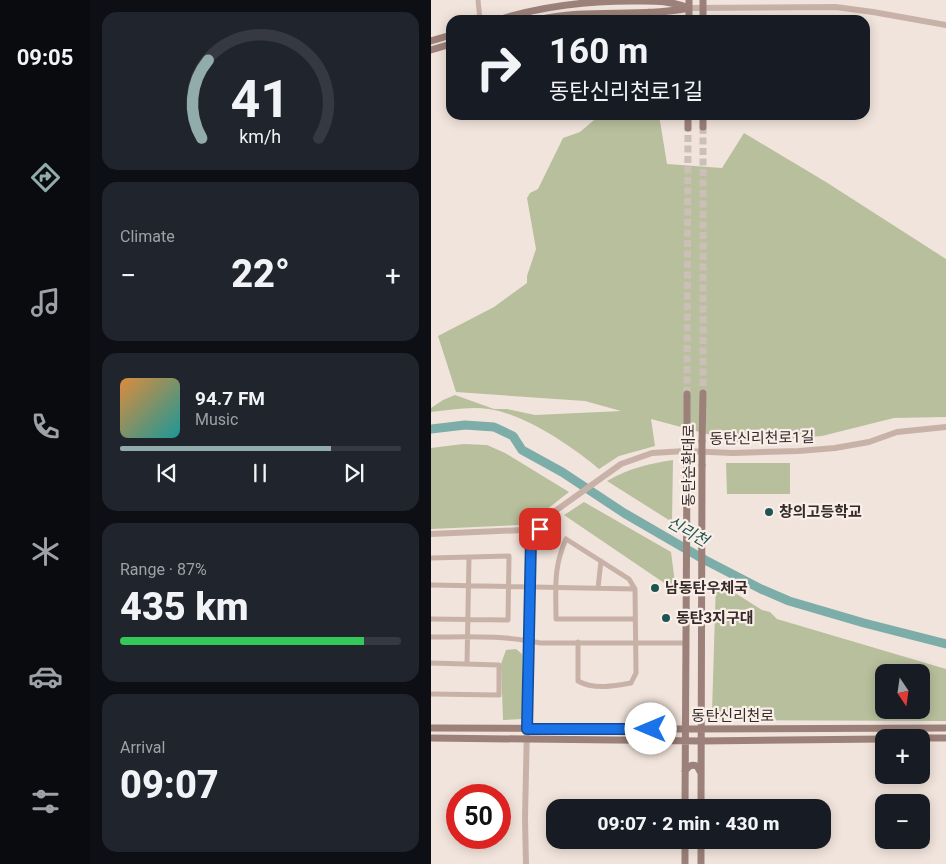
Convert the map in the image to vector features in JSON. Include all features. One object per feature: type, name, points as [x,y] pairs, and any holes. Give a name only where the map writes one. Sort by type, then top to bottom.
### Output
[{"type":"main road","points":[[703,0],[703,15]]},
{"type":"main road","points":[[518,15],[566,2],[673,1],[689,4]]},
{"type":"main road","points":[[600,15],[673,11],[689,4]]},
{"type":"main road","points":[[431,41],[446,36]]},
{"type":"main road","points":[[431,50],[446,46]]},
{"type":"main road","points":[[688,120],[688,128]]},
{"type":"main road","points":[[703,120],[703,127]]},
{"type":"main road","name":"동탄순환대로","points":[[701,799],[703,393]]},
{"type":"main road","name":"동탄순환대로","points":[[685,799],[687,394]]},
{"type":"main road","points":[[686,697],[693,704],[701,698]]},
{"type":"main road","name":"동탄신리천로","points":[[431,728],[685,730],[942,728]]},
{"type":"main road","points":[[937,738],[944,734],[942,728]]},
{"type":"main road","points":[[651,729],[657,734],[657,738],[651,741]]},
{"type":"main road","points":[[739,729],[734,735],[739,741]]},
{"type":"main road","name":"동탄신리천로","points":[[431,738],[651,741],[875,739]]},
{"type":"main road","points":[[930,738],[946,738]]},
{"type":"main road","points":[[685,771],[689,766],[693,765],[697,766],[701,773]]},
{"type":"main road","points":[[685,849],[685,864]]},
{"type":"main road","points":[[701,849],[701,864]]},
{"type":"street","points":[[478,0],[480,15]]},
{"type":"street","points":[[689,4],[703,8],[836,7],[946,25]]},
{"type":"street","name":"동탄신리천로1길","points":[[523,530],[527,524],[532,522],[537,524],[621,464],[651,453],[685,451],[733,453],[835,448],[869,442],[897,432],[946,427]]},
{"type":"street","points":[[431,534],[523,530],[524,535],[531,539],[536,538],[539,534],[540,529],[537,524]]},
{"type":"street","points":[[526,864],[525,818],[531,539]]},
{"type":"street","points":[[578,642],[579,681],[586,685],[615,686],[631,683],[636,673],[635,589],[629,579],[566,539],[557,563],[556,619],[635,619]]},
{"type":"street","points":[[431,558],[509,556],[508,620],[431,619]]},
{"type":"street","points":[[467,664],[469,557]]},
{"type":"street","points":[[598,588],[601,561]]},
{"type":"street","points":[[431,585],[635,589]]},
{"type":"street","points":[[431,638],[468,637],[540,643],[686,643]]},
{"type":"street","points":[[431,663],[499,666],[499,695],[431,694]]},
{"type":"green space","points":[[594,120],[660,120],[667,164],[722,168],[744,133],[826,182],[946,259],[946,417],[894,418],[822,436],[741,443],[651,419],[655,446],[619,456],[599,469],[547,432],[503,412],[475,408],[431,412],[431,408],[455,395],[494,409],[507,409],[535,415],[621,411],[585,401],[456,392],[438,336],[494,307],[527,283],[527,276],[536,249],[527,198],[530,193],[538,189],[563,138],[580,132]]},
{"type":"green space","points":[[463,444],[487,445],[505,453],[569,492],[532,521],[519,525],[431,529],[431,448]]},
{"type":"green space","points":[[673,460],[672,522],[607,481],[639,467]]},
{"type":"green space","points":[[726,463],[790,463],[790,494],[727,494]]},
{"type":"green space","points":[[584,502],[671,552],[676,591],[564,515]]},
{"type":"green space","points":[[716,581],[762,610],[770,612],[777,619],[929,664],[875,664],[875,719],[930,719],[930,664],[946,669],[946,721],[721,720],[712,712]]},
{"type":"green space","points":[[516,649],[522,654],[522,719],[503,720],[501,664],[506,650]]},
{"type":"waterway","name":"신리천","points":[[431,429],[465,425],[494,427],[513,436],[522,450],[562,472],[624,513],[705,560],[761,589],[789,601],[946,644]]},
{"type":"tunnel","points":[[703,127],[703,393]]},
{"type":"tunnel","points":[[687,394],[688,128]]},
{"type":"place","name":"창의고등학교","points":[[769,512]]},
{"type":"place","name":"남동탄우체국","points":[[655,588]]},
{"type":"place","name":"동탄3지구대","points":[[666,618]]},
{"type":"route","points":[[540,529],[538,536],[531,539],[527,729],[651,729]]}]
